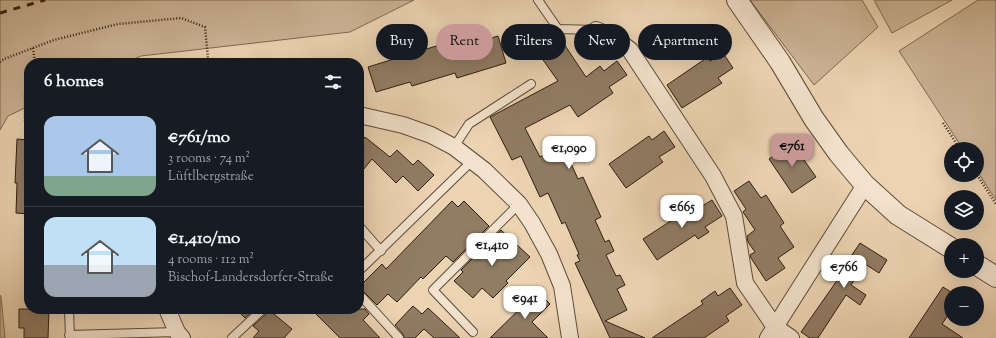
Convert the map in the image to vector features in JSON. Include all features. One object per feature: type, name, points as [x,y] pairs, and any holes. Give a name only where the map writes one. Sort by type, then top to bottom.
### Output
[{"type":"street","points":[[737,0],[780,62],[814,119],[839,154],[865,185],[898,215],[944,244]]},
{"type":"street","points":[[630,50],[713,176],[734,216],[745,283],[772,332],[791,338]]},
{"type":"street","points":[[364,116],[403,125],[431,135],[454,147],[484,170],[519,204],[532,223],[549,254],[562,286],[570,338]]},
{"type":"street","points":[[772,332],[865,185]]},
{"type":"street","points":[[984,269],[996,277]]},
{"type":"street","points":[[170,314],[180,335]]},
{"type":"lane","points":[[538,0],[558,29],[574,29]]},
{"type":"lane","points":[[454,147],[469,124],[531,84]]},
{"type":"lane","points":[[364,266],[472,161]]},
{"type":"lane","points":[[473,332],[433,290],[519,204]]},
{"type":"lane","points":[[364,232],[381,251]]},
{"type":"lane","points":[[364,300],[399,338]]},
{"type":"lane","points":[[68,314],[69,336],[180,335]]},
{"type":"lane","points":[[232,338],[258,314]]},
{"type":"path","points":[[0,62],[4,59],[54,40],[118,24],[181,18],[205,27],[208,58]]},
{"type":"path","points":[[33,48],[34,58]]},
{"type":"path","points":[[943,123],[955,142]]},
{"type":"path","points":[[982,182],[996,204]]},
{"type":"shaded area","points":[[0,0],[414,0],[350,32],[141,56],[136,58],[24,58],[24,108],[8,116],[0,130]]},
{"type":"shaded area","points":[[750,0],[862,0],[878,27],[814,85]]},
{"type":"shaded area","points":[[874,0],[952,0],[892,33]]},
{"type":"shaded area","points":[[978,0],[996,0],[996,200],[984,182],[984,142],[958,142],[899,51]]},
{"type":"shaded area","points":[[0,295],[1,297],[5,338],[0,338]]},
{"type":"building","points":[[498,36],[501,46],[501,60],[505,60],[506,63],[457,78],[455,73],[412,86],[410,82],[376,92],[368,67],[391,60],[428,60],[428,49],[436,46],[436,60],[493,60],[493,38]]},
{"type":"building","points":[[566,47],[586,77],[600,66],[604,71],[617,61],[627,75],[609,87],[613,93],[578,117],[570,105],[525,128],[540,157],[563,146],[578,179],[583,177],[601,217],[595,220],[605,242],[609,240],[614,251],[606,255],[616,276],[620,275],[625,285],[617,289],[627,310],[605,321],[645,338],[610,338],[575,263],[580,261],[577,255],[579,254],[565,222],[562,224],[548,193],[540,197],[521,156],[512,160],[490,117],[558,81],[543,60],[566,60]]},
{"type":"building","points":[[704,60],[728,60],[733,68],[718,78],[722,83],[682,108],[667,85]]},
{"type":"building","points":[[664,131],[675,147],[659,157],[663,162],[626,188],[609,164],[649,136],[652,140]]},
{"type":"building","points":[[365,137],[390,157],[397,150],[413,165],[418,160],[434,175],[418,191],[403,176],[396,183],[372,159],[364,169]]},
{"type":"building","points":[[17,139],[24,140],[24,214],[16,213],[17,183],[15,183]]},
{"type":"building","points":[[792,143],[816,177],[792,193],[769,159]]},
{"type":"building","points":[[749,181],[761,198],[766,195],[784,223],[780,226],[794,247],[778,258],[785,268],[766,281],[750,255],[755,252],[748,242],[747,236],[755,230],[743,212],[746,209],[734,191]]},
{"type":"building","points":[[712,200],[722,216],[705,227],[709,232],[698,239],[695,235],[657,260],[643,239],[697,204],[699,208]]},
{"type":"building","points":[[452,201],[458,207],[464,201],[489,226],[453,262],[446,256],[423,279],[421,277],[397,302],[388,294],[377,305],[364,292],[364,282],[382,264],[386,269]]},
{"type":"building","points":[[501,230],[530,257],[506,281],[508,283],[493,298],[482,288],[473,298],[454,281],[463,272],[461,270]]},
{"type":"building","points":[[860,243],[887,260],[879,273],[865,264],[851,285],[866,295],[860,305],[846,295],[818,338],[810,338],[801,332],[843,272],[841,271]]},
{"type":"building","points":[[730,288],[742,305],[726,316],[729,321],[704,338],[652,338],[703,304],[701,301],[715,291],[718,296]]},
{"type":"building","points":[[944,288],[944,321],[942,324],[963,338],[909,338]]},
{"type":"building","points":[[536,290],[550,304],[532,322],[548,338],[490,338],[528,301],[526,300]]},
{"type":"building","points":[[413,306],[422,314],[428,308],[460,338],[434,338],[424,329],[415,338],[404,338],[403,334],[395,325]]},
{"type":"building","points":[[19,309],[24,309],[24,314],[49,314],[48,338],[24,338],[24,328],[19,328]]},
{"type":"building","points":[[365,309],[369,314],[363,320],[380,338],[340,338],[316,314],[364,314]]},
{"type":"building","points":[[241,314],[249,314],[245,318]]},
{"type":"building","points":[[266,314],[274,314],[292,329],[284,338],[253,338],[259,331],[253,326]]},
{"type":"railway","points":[[0,13],[45,0]]}]
